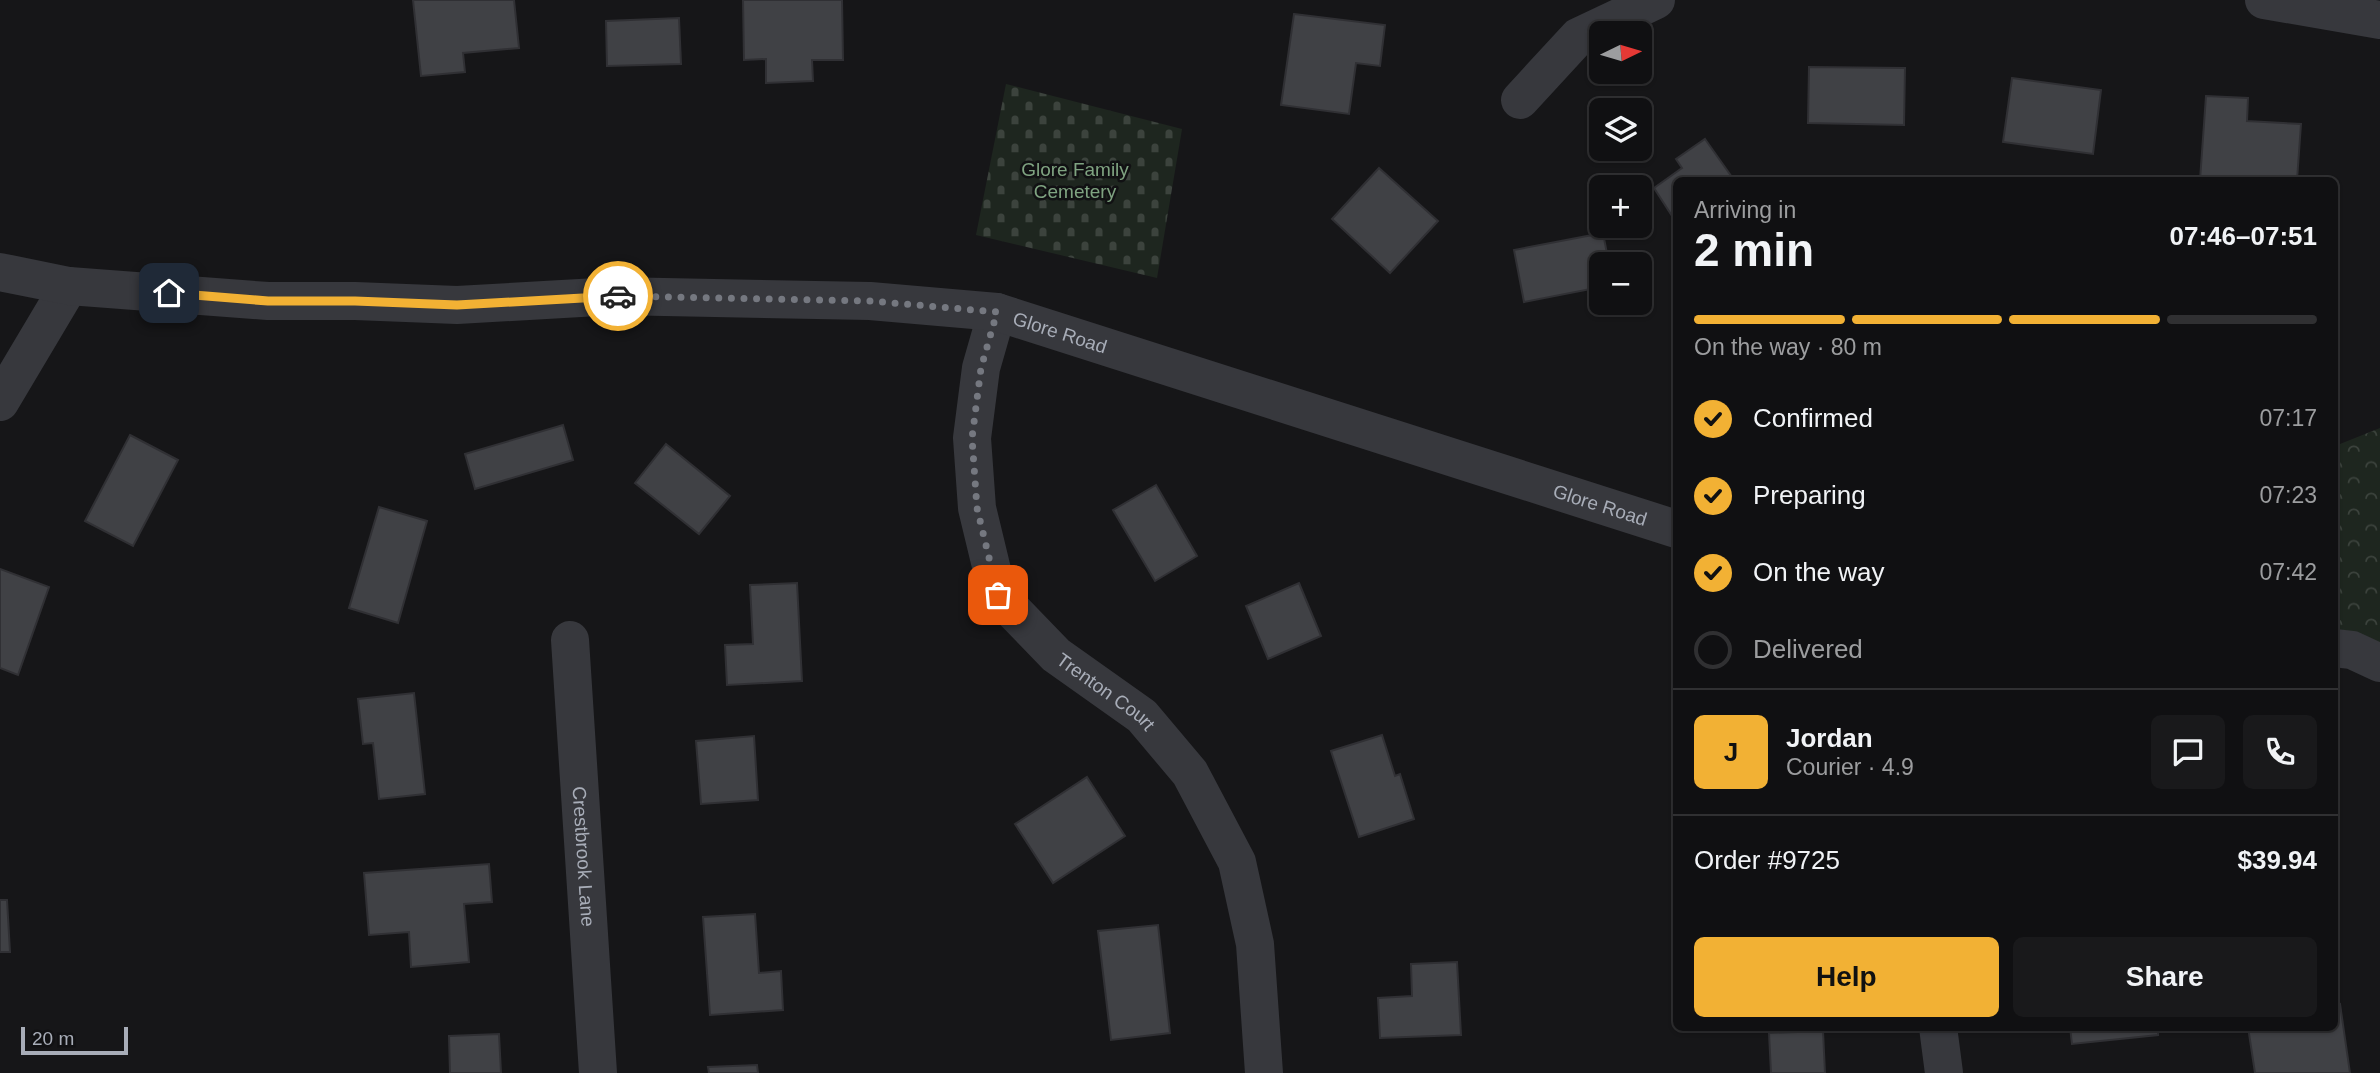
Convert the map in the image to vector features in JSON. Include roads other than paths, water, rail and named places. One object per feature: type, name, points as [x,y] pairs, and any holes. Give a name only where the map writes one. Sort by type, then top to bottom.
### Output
[{"type":"street","points":[[1520,100],[1578,37],[1656,0]]},
{"type":"street","points":[[2264,0],[2380,20]]},
{"type":"street","name":"Glore Road","points":[[0,272],[69,286],[268,301],[457,305],[629,296],[870,301],[997,312],[1673,527]]},
{"type":"street","points":[[0,402],[69,286]]},
{"type":"street","name":"Trenton Court","points":[[997,312],[981,368],[972,438],[977,508],[998,595],[1056,655],[1142,716],[1190,773],[1237,862],[1255,944],[1264,1073]]},
{"type":"street","name":"Crestbrook Lane","points":[[570,640],[598,1073]]},
{"type":"street","points":[[2338,648],[2352,650],[2380,663]]},
{"type":"street","points":[[1939,1031],[1944,1073]]},
{"type":"park label","name":"Glore Family Cemetery","points":[[1075,180]]}]
